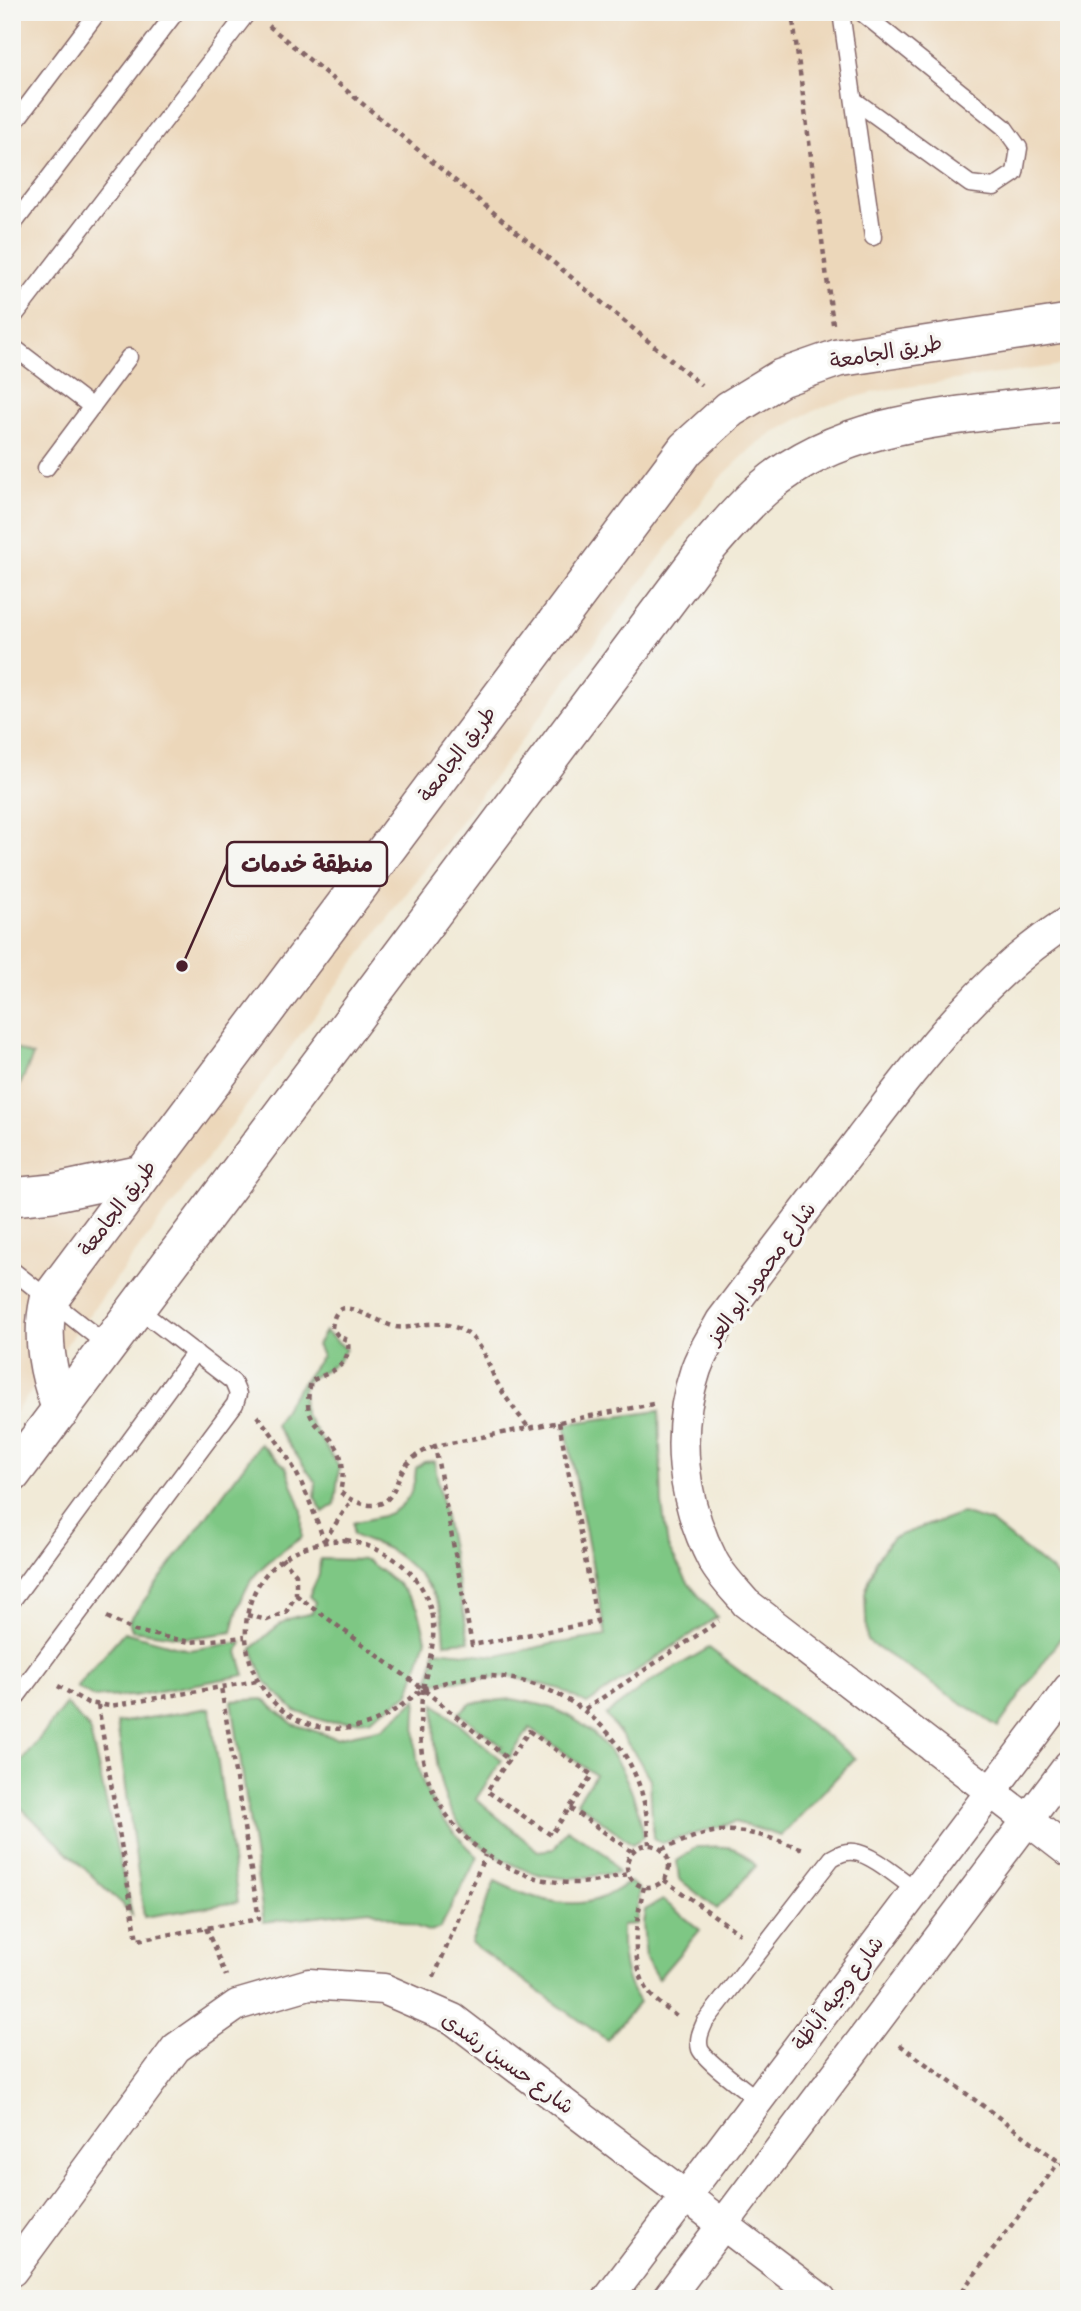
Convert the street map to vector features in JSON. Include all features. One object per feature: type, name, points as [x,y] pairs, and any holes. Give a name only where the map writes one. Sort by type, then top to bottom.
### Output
[{"type":"street","name":"طريق الجامعة","points":[[49,1300],[686,449],[730,409],[781,378],[838,358],[1069,323]]},
{"type":"street","points":[[12,1474],[695,564],[736,514],[767,486],[802,461],[840,443],[881,429],[1069,402]]},
{"type":"street","name":"شارع محمود ابو العز","points":[[1069,921],[1046,935],[1006,968],[931,1046],[721,1321],[697,1366],[688,1398],[684,1415],[683,1466],[694,1517],[715,1563],[746,1603],[1069,1852]]},
{"type":"street","points":[[12,1197],[52,1193],[142,1174]]},
{"type":"street","points":[[49,1300],[45,1318],[47,1364],[61,1410]]},
{"type":"street","name":"شارع وجيه أباظة","points":[[608,2299],[1069,1688]]},
{"type":"street","points":[[667,2299],[1069,1765]]},
{"type":"street","name":"شارع حسين رشدى","points":[[12,2271],[176,2048],[237,2005],[309,1984],[384,1989],[453,2018],[821,2299]]},
{"type":"lane","points":[[12,125],[98,12]]},
{"type":"lane","points":[[12,226],[176,12]]},
{"type":"lane","points":[[12,319],[248,12]]},
{"type":"lane","points":[[842,12],[873,237]]},
{"type":"lane","points":[[854,100],[970,184],[995,187],[1015,173],[1019,148],[1004,127],[861,12]]},
{"type":"lane","points":[[12,346],[92,407]]},
{"type":"lane","points":[[46,468],[129,357]]},
{"type":"lane","points":[[12,1270],[108,1346]]},
{"type":"lane","points":[[12,1703],[235,1404],[238,1394],[233,1382],[137,1308]]},
{"type":"lane","points":[[12,1601],[195,1352]]},
{"type":"lane","points":[[758,2099],[708,2059],[701,2050],[699,2035],[705,2022],[832,1858],[844,1852],[868,1856],[916,1890]]},
{"type":"path","points":[[792,12],[838,358]]},
{"type":"path","points":[[263,21],[730,409]]},
{"type":"path","points":[[529,1427],[509,1404],[494,1377],[483,1348],[468,1334],[449,1325],[427,1324],[407,1329],[374,1320],[351,1307],[340,1310],[334,1318],[332,1328],[339,1336],[348,1340],[349,1353],[343,1364],[311,1381],[308,1397],[310,1413],[317,1427],[338,1449],[343,1471],[340,1492],[351,1501],[365,1505],[380,1503],[392,1496],[397,1479],[406,1465],[419,1453],[435,1446],[688,1398]]},
{"type":"path","points":[[238,1394],[276,1437],[305,1487],[324,1541]]},
{"type":"path","points":[[435,1446],[471,1645],[597,1622],[559,1422]]},
{"type":"path","points":[[324,1541],[351,1501]]},
{"type":"path","points":[[628,1874],[592,1882],[554,1882],[518,1873],[485,1855],[450,1820],[436,1799],[424,1764],[419,1727],[423,1689],[432,1646],[433,1624],[428,1603],[405,1566],[368,1544],[346,1539],[303,1547],[282,1558],[266,1574],[254,1593],[247,1615],[245,1637],[248,1660],[257,1681],[270,1698],[286,1712],[304,1722],[325,1728],[346,1728],[367,1724],[386,1715],[423,1689],[456,1679],[489,1676],[524,1681],[556,1692],[585,1709],[612,1736],[632,1769],[645,1806],[649,1844]]},
{"type":"path","points":[[247,1615],[267,1620],[286,1612],[296,1595],[296,1574],[282,1558]]},
{"type":"path","points":[[296,1595],[423,1689],[509,1760]]},
{"type":"path","points":[[585,1709],[746,1603]]},
{"type":"path","points":[[85,1605],[135,1631],[190,1642],[245,1637]]},
{"type":"path","points":[[35,1672],[88,1703],[110,1706],[257,1681]]},
{"type":"path","points":[[98,1704],[136,1940],[259,1919],[221,1687]]},
{"type":"path","points":[[529,1731],[592,1775],[551,1835],[487,1791],[509,1760],[529,1731]]},
{"type":"path","points":[[570,1808],[631,1851]]},
{"type":"path","points":[[662,1849],[709,1833],[733,1831],[761,1836],[832,1858]]},
{"type":"path","points":[[649,1844],[662,1849],[668,1859],[669,1870],[664,1880],[654,1886],[643,1887],[633,1882],[626,1862],[631,1851],[649,1844]]},
{"type":"path","points":[[422,2005],[485,1855]]},
{"type":"path","points":[[664,1880],[761,1949]]},
{"type":"path","points":[[643,1887],[636,1918],[640,1972],[649,1993],[699,2035]]},
{"type":"path","points":[[206,1928],[237,2005]]},
{"type":"path","points":[[873,2025],[1069,2169]]},
{"type":"path","points":[[956,2299],[1059,2162]]},
{"type":"shaded area","points":[[12,12],[1069,12],[1069,364],[879,391],[834,403],[813,411],[772,434],[753,447],[719,479],[12,1417]]},
{"type":"green space","points":[[12,1047],[33,1056],[12,1103]]},
{"type":"green space","points":[[325,1331],[346,1349],[338,1362],[306,1381],[303,1391],[304,1413],[339,1467],[335,1504],[323,1512],[315,1498],[316,1483],[275,1425],[288,1402],[322,1356],[317,1345]]},
{"type":"green space","points":[[659,1411],[662,1504],[668,1547],[688,1583],[717,1617],[587,1704],[560,1689],[510,1676],[429,1683],[435,1650],[497,1656],[606,1636],[565,1424]]},
{"type":"green space","points":[[260,1444],[286,1467],[302,1511],[302,1537],[255,1576],[242,1598],[232,1632],[190,1638],[132,1630],[129,1621]]},
{"type":"green space","points":[[434,1461],[469,1641],[445,1643],[441,1609],[424,1581],[395,1554],[353,1534],[353,1523],[384,1516],[400,1507],[410,1494],[416,1468],[424,1462]]},
{"type":"green space","points":[[961,1513],[991,1522],[1053,1572],[1069,1593],[1069,1626],[998,1727],[867,1641],[865,1593],[876,1560],[892,1538]]},
{"type":"green space","points":[[320,1559],[366,1560],[396,1582],[418,1608],[426,1639],[409,1694],[369,1720],[327,1722],[295,1711],[265,1681],[252,1649],[284,1622],[312,1613],[315,1602],[309,1596],[319,1575]]},
{"type":"green space","points":[[124,1632],[189,1650],[242,1642],[238,1652],[245,1675],[133,1696],[93,1697],[76,1687]]},
{"type":"green space","points":[[709,1648],[855,1758],[781,1836],[735,1822],[662,1843],[653,1838],[650,1779],[606,1715],[650,1682]]},
{"type":"green space","points":[[263,1699],[293,1724],[336,1738],[383,1728],[417,1699],[416,1749],[425,1787],[445,1821],[478,1857],[440,1928],[431,1932],[370,1910],[264,1922],[232,1701]]},
{"type":"green space","points":[[512,1699],[554,1709],[590,1731],[604,1745],[626,1778],[644,1837],[632,1844],[577,1802],[595,1775],[530,1728],[509,1758],[498,1748],[502,1746],[459,1713],[472,1703]]},
{"type":"green space","points":[[66,1704],[89,1728],[132,1914],[12,1799],[12,1774]]},
{"type":"green space","points":[[435,1704],[502,1760],[476,1799],[538,1851],[554,1849],[567,1829],[608,1856],[618,1873],[571,1878],[541,1875],[504,1860],[469,1835],[455,1818],[442,1788],[436,1754]]},
{"type":"green space","points":[[210,1708],[238,1902],[144,1917],[117,1723]]},
{"type":"green space","points":[[697,1847],[730,1848],[743,1853],[756,1866],[717,1909],[679,1879],[677,1861]]},
{"type":"green space","points":[[495,1881],[533,1897],[560,1903],[588,1902],[630,1882],[639,1890],[636,1924],[622,1925],[622,1935],[626,1975],[639,2002],[607,2040],[471,1943]]},
{"type":"green space","points":[[663,1900],[700,1930],[658,1979],[646,1959],[643,1923],[645,1910]]},
{"type":"place","name":"منطقة خدمات","points":[[182,966]]}]
